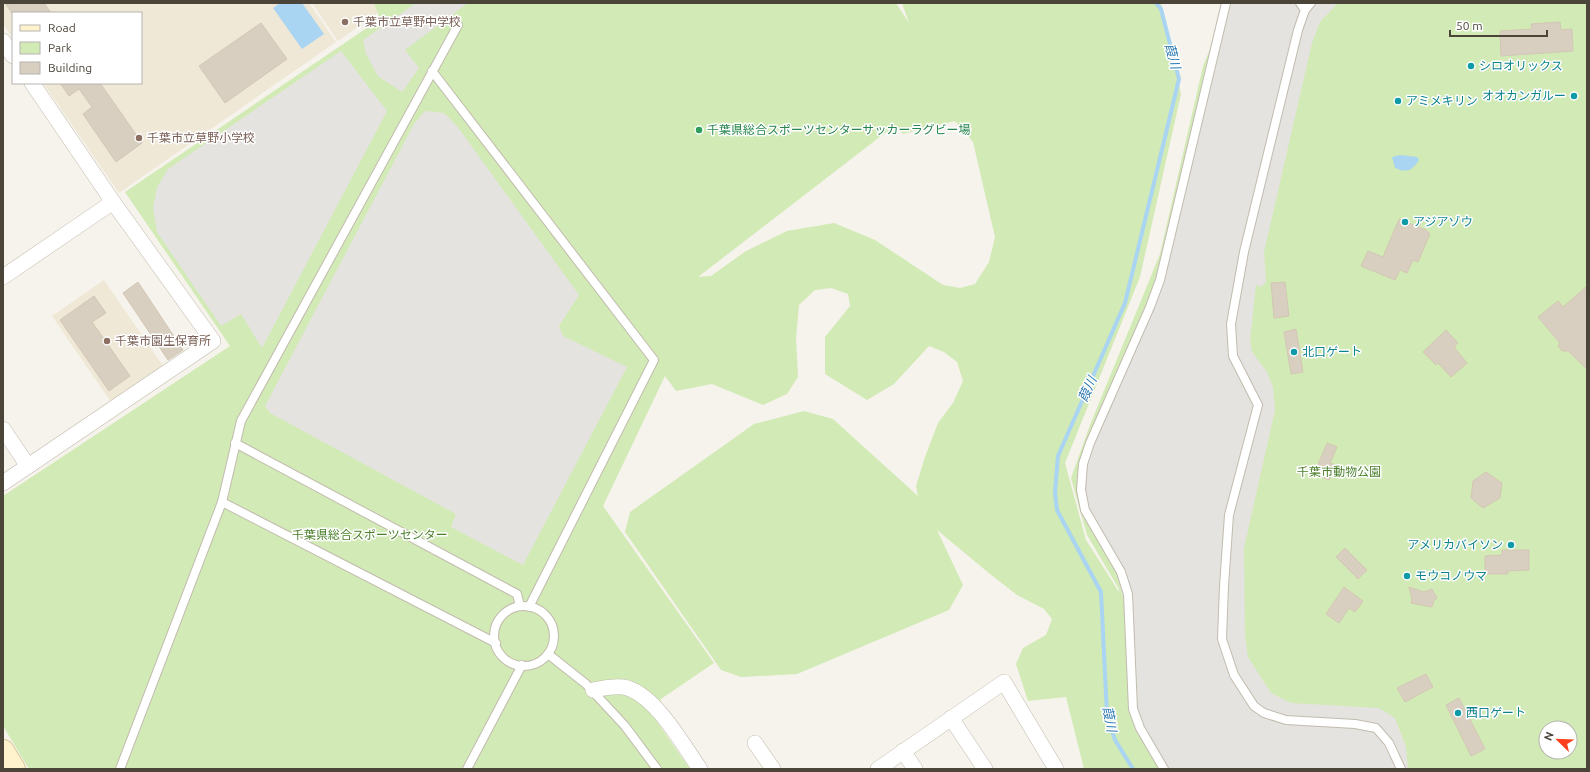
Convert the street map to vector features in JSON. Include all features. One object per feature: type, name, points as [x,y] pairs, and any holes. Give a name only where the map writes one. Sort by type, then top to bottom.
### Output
[{"type":"street","points":[[3,41],[12,54]]},
{"type":"street","points":[[3,483],[213,341],[113,202],[33,84]]},
{"type":"street","points":[[3,277],[113,202]]},
{"type":"street","points":[[3,429],[28,466]]},
{"type":"street","points":[[878,769],[1004,682],[1056,769]]},
{"type":"street","points":[[593,690],[613,686],[625,688],[642,696],[662,714],[700,769]]},
{"type":"street","points":[[951,718],[985,769]]},
{"type":"street","points":[[755,743],[773,769]]},
{"type":"street","points":[[903,751],[915,769]]},
{"type":"street","points":[[3,752],[14,769]]},
{"type":"lane","points":[[1164,769],[1140,728],[1133,709],[1128,594],[1121,572],[1085,510],[1081,490],[1083,464],[1090,444],[1150,307],[1160,280],[1226,3]]},
{"type":"lane","points":[[1300,3],[1305,10]]},
{"type":"lane","points":[[1311,3],[1305,10],[1298,30],[1248,237],[1231,324],[1233,356],[1258,404],[1229,515],[1222,639],[1234,675],[1254,706],[1264,713],[1286,720],[1355,724],[1376,728],[1389,743],[1401,769]]},
{"type":"lane","points":[[120,769],[222,502],[241,421],[458,24]]},
{"type":"lane","points":[[432,71],[654,360],[524,606]]},
{"type":"lane","points":[[235,443],[517,594],[524,606]]},
{"type":"lane","points":[[222,502],[496,643]]},
{"type":"lane","points":[[524,606],[534,607],[542,612],[548,617],[554,630],[553,645],[548,654],[543,659],[533,664],[516,665],[506,660],[497,648],[496,643],[495,630],[499,620],[506,612],[524,606]]},
{"type":"lane","points":[[548,654],[593,690],[626,726],[657,769]]},
{"type":"lane","points":[[467,769],[522,665]]},
{"type":"shaded area","name":"千葉市立草野小学校","points":[[3,3],[309,3],[336,42],[119,193],[44,84],[142,84],[142,12],[12,12],[12,38],[3,24]]},
{"type":"shaded area","name":"千葉市立草野中学校","points":[[312,3],[392,3],[338,41]]},
{"type":"shaded area","points":[[416,3],[468,3],[405,50],[419,68],[402,92],[378,76],[366,54],[363,40]]},
{"type":"shaded area","points":[[1221,3],[1338,3],[1320,22],[1312,43],[1264,252],[1266,282],[1261,287],[1256,285],[1250,341],[1252,352],[1267,372],[1273,387],[1275,410],[1244,548],[1245,637],[1248,657],[1271,693],[1291,703],[1379,708],[1395,718],[1406,747],[1408,769],[1159,769],[1135,729],[1130,711],[1124,601],[1114,564],[1082,513],[1079,479],[1084,446],[1148,302],[1155,281]]},
{"type":"shaded area","points":[[341,51],[387,111],[262,348],[241,314],[221,326],[157,232],[153,208],[157,187],[168,169]]},
{"type":"shaded area","points":[[425,111],[444,113],[457,126],[579,295],[559,326],[563,336],[627,367],[523,565],[451,527],[456,514],[270,413],[265,406],[414,124]]},
{"type":"shaded area","name":"千葉市園生保育所","points":[[104,280],[163,366],[111,402],[52,316]]},
{"type":"green space","points":[[374,3],[896,3],[909,23],[902,3],[1161,3],[1181,94],[1140,277],[1065,463],[1086,540],[1119,592],[1119,589],[1087,535],[1071,478],[1090,425],[1160,254],[1203,66],[1229,3],[1587,3],[1587,769],[1084,769],[1066,697],[1028,701],[1016,664],[1023,648],[1046,635],[1052,619],[1044,609],[1017,595],[937,530],[963,585],[949,610],[797,674],[741,677],[721,670],[625,532],[630,512],[754,424],[804,411],[833,419],[918,496],[916,486],[938,423],[953,403],[963,381],[957,362],[944,352],[929,346],[894,384],[867,400],[825,374],[825,337],[850,306],[848,294],[831,288],[815,290],[799,305],[796,338],[798,377],[787,394],[763,405],[712,384],[676,391],[665,376],[603,506],[714,663],[661,699],[656,720],[690,769],[29,769],[3,726],[3,496],[230,346],[125,192],[380,19]],"holes":[[[955,121],[973,142],[995,237],[989,262],[975,284],[960,288],[943,285],[875,240],[834,223],[787,231],[746,251],[711,276],[698,277],[894,126],[903,134]]]},
{"type":"water","points":[[280,3],[302,3],[324,34],[302,49],[273,8]]},
{"type":"water","points":[[1400,155],[1417,157],[1419,160],[1411,169],[1406,171],[1399,170],[1395,168],[1392,157]]},
{"type":"building","points":[[5,3],[44,3],[50,12],[12,12]]},
{"type":"building","points":[[1560,22],[1561,30],[1572,29],[1573,51],[1501,56],[1500,31],[1532,29],[1531,24]]},
{"type":"building","points":[[261,23],[287,59],[225,103],[199,66]]},
{"type":"building","points":[[61,84],[101,84],[142,143],[116,162],[83,114],[92,107],[79,89],[69,96]]},
{"type":"building","points":[[1399,219],[1426,230],[1430,234],[1418,262],[1413,260],[1407,273],[1400,270],[1395,280],[1361,266],[1368,251],[1383,257]]},
{"type":"building","points":[[138,282],[183,350],[168,360],[123,293]]},
{"type":"building","points":[[1285,282],[1289,316],[1274,318],[1271,283]]},
{"type":"building","points":[[1587,286],[1587,369],[1568,351],[1562,351],[1558,346],[1560,343],[1538,317],[1558,301],[1563,307]]},
{"type":"building","points":[[94,296],[106,313],[92,322],[130,376],[109,391],[60,320]]},
{"type":"building","name":"北口ゲート","points":[[1296,329],[1303,372],[1291,374],[1284,332]]},
{"type":"building","points":[[1446,330],[1458,343],[1454,347],[1467,363],[1451,377],[1438,363],[1436,365],[1423,352]]},
{"type":"building","points":[[1327,443],[1337,447],[1330,463],[1336,465],[1329,480],[1314,474]]},
{"type":"building","points":[[1486,472],[1502,483],[1500,498],[1483,508],[1471,498],[1473,481]]},
{"type":"building","points":[[1345,548],[1367,570],[1358,579],[1336,557]]},
{"type":"building","points":[[1502,550],[1529,550],[1529,570],[1508,571],[1508,574],[1485,574],[1485,556],[1502,555]]},
{"type":"building","points":[[1344,587],[1363,601],[1355,612],[1349,608],[1339,623],[1326,614]]},
{"type":"building","points":[[1409,587],[1424,592],[1432,589],[1437,598],[1434,600],[1432,607],[1411,603],[1412,599]]},
{"type":"building","points":[[1426,674],[1433,687],[1405,702],[1397,688]]},
{"type":"building","points":[[1459,698],[1485,749],[1471,756],[1446,705]]},
{"type":"waterway","name":"葭川","points":[[1133,769],[1115,740],[1107,715],[1101,592],[1057,510],[1055,492],[1058,456],[1125,303],[1179,79],[1161,9],[1156,3]]},
{"type":"place","name":"千葉市立草野中学校","points":[[345,22]]},
{"type":"place","name":"シロオリックス","points":[[1471,66]]},
{"type":"place","name":"オオカンガルー","points":[[1574,96]]},
{"type":"place","name":"アミメキリン","points":[[1398,101]]},
{"type":"place","name":"千葉県総合スポーツセンターサッカーラグビー場","points":[[699,130]]},
{"type":"place","name":"千葉市立草野小学校","points":[[139,138]]},
{"type":"place","name":"アジアゾウ","points":[[1405,222]]},
{"type":"place","name":"千葉市園生保育所","points":[[107,341]]},
{"type":"place","name":"北口ゲート","points":[[1294,352]]},
{"type":"place","name":"アメリカバイソン","points":[[1511,545]]},
{"type":"place","name":"モウコノウマ","points":[[1407,576]]},
{"type":"place","name":"西口ゲート","points":[[1458,713]]},
{"type":"park label","name":"千葉市動物公園","points":[[1339,472]]},
{"type":"park label","name":"千葉県総合スポーツセンター","points":[[370,535]]}]
